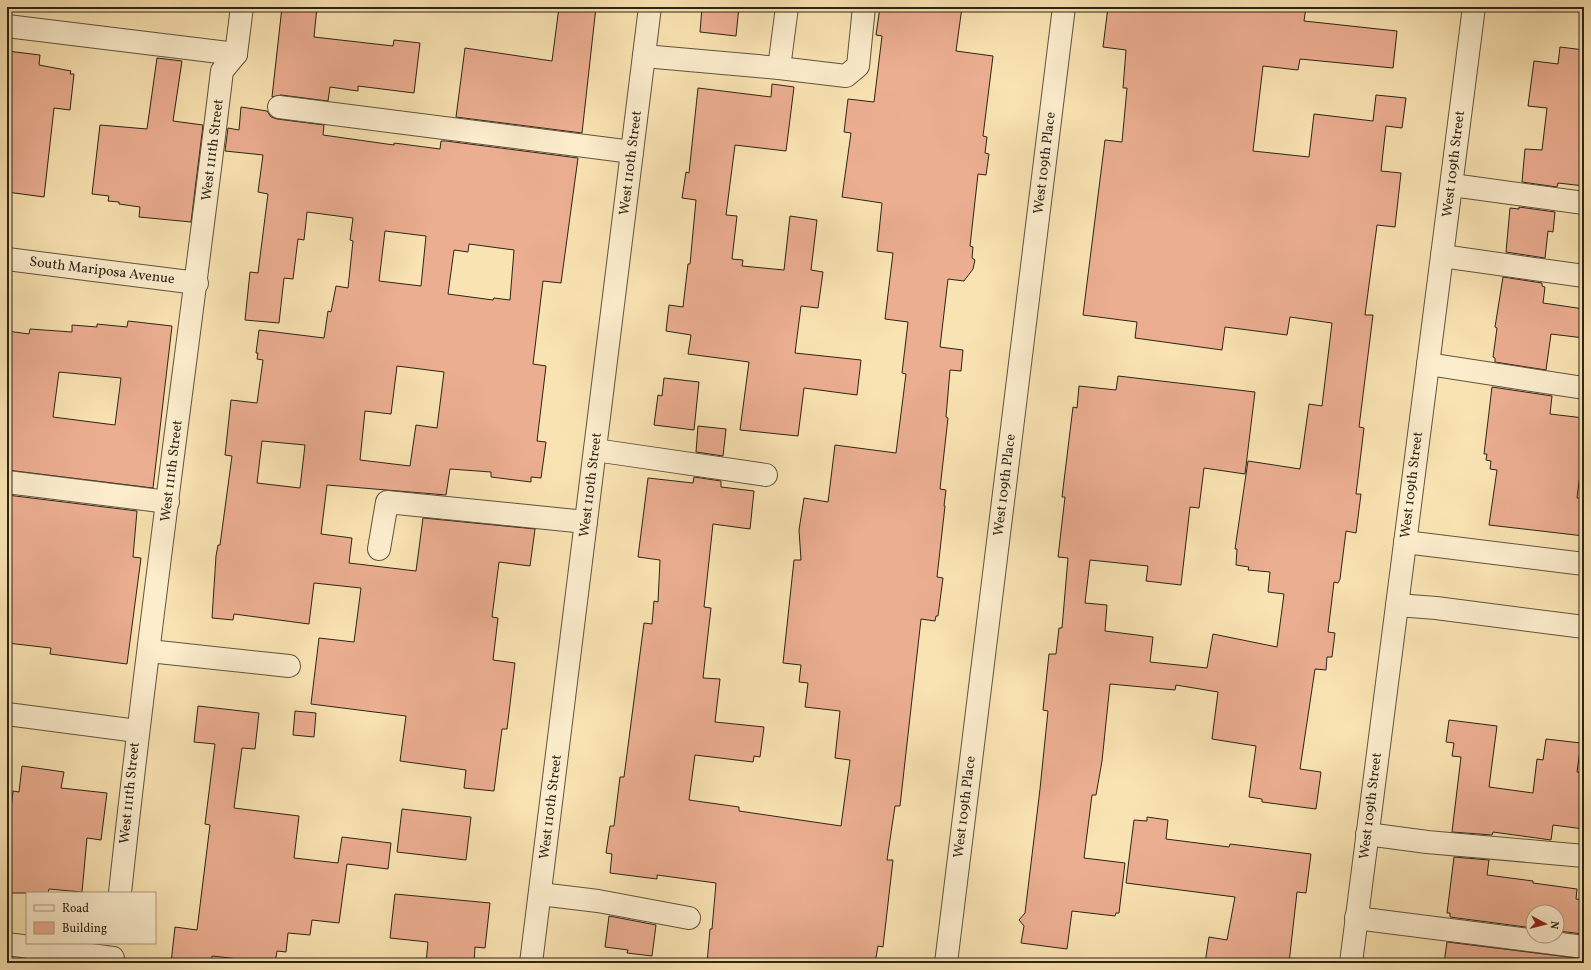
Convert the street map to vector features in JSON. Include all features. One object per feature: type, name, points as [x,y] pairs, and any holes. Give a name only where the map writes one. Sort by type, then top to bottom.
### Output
[{"type":"street","points":[[7,26],[236,54],[242,7]]},
{"type":"street","name":"West 110th Street","points":[[532,963],[650,7]]},
{"type":"street","points":[[779,68],[787,7]]},
{"type":"street","points":[[644,56],[779,68],[846,76],[858,66],[864,7]]},
{"type":"street","name":"West 109th Place","points":[[946,963],[1064,7]]},
{"type":"street","name":"West 109th Street","points":[[1351,963],[1474,7]]},
{"type":"street","name":"West 111th Street","points":[[120,892],[137,730],[149,651],[197,283],[222,71],[236,54]]},
{"type":"street","points":[[279,107],[632,152]]},
{"type":"street","points":[[1452,185],[1584,203]]},
{"type":"street","points":[[1442,256],[1584,276]]},
{"type":"street","name":"South Mariposa Avenue","points":[[7,259],[197,283]]},
{"type":"street","points":[[1428,364],[1584,388]]},
{"type":"street","points":[[595,450],[766,475]]},
{"type":"street","points":[[7,482],[168,502]]},
{"type":"street","points":[[379,549],[387,502],[586,522]]},
{"type":"street","points":[[1405,542],[1584,564]]},
{"type":"street","points":[[1397,605],[1436,608],[1584,627]]},
{"type":"street","points":[[149,651],[289,666]]},
{"type":"street","points":[[7,714],[137,730]]},
{"type":"street","points":[[1367,834],[1427,842],[1584,856]]},
{"type":"street","points":[[540,894],[598,901],[689,918]]},
{"type":"street","points":[[1356,918],[1584,947]]},
{"type":"street","points":[[7,944],[113,955]]},
{"type":"building","points":[[282,7],[317,7],[314,37],[393,46],[394,40],[420,43],[414,93],[358,86],[358,91],[330,87],[328,101],[281,95],[272,97]]},
{"type":"building","points":[[559,7],[596,7],[582,133],[456,117],[465,48],[552,61]]},
{"type":"building","points":[[702,7],[739,7],[736,36],[700,32]]},
{"type":"building","points":[[880,7],[962,7],[956,51],[993,56],[983,136],[987,137],[985,153],[989,154],[986,175],[978,174],[970,246],[973,247],[972,258],[975,260],[973,269],[964,281],[948,279],[940,347],[963,350],[961,371],[950,370],[946,417],[948,418],[940,489],[946,490],[945,506],[937,577],[943,578],[938,616],[936,616],[935,621],[921,619],[900,806],[895,806],[887,860],[893,860],[883,947],[878,946],[875,963],[707,963],[716,883],[657,875],[657,879],[610,873],[612,854],[606,853],[610,826],[614,826],[620,777],[624,777],[644,623],[652,624],[654,601],[658,602],[660,560],[638,557],[648,478],[693,483],[694,477],[721,481],[721,487],[754,491],[750,529],[713,524],[704,607],[711,608],[703,678],[720,679],[715,722],[764,727],[760,757],[754,756],[753,762],[695,755],[689,800],[739,807],[739,811],[841,826],[850,760],[835,758],[840,711],[805,707],[808,683],[799,682],[801,665],[783,663],[794,560],[801,560],[799,530],[804,498],[828,502],[835,445],[896,453],[906,374],[902,373],[908,322],[885,319],[893,253],[877,251],[882,203],[842,197],[851,133],[844,132],[848,99],[874,102],[882,36],[876,35]]},
{"type":"building","points":[[1108,7],[1306,7],[1304,21],[1397,31],[1393,68],[1300,59],[1298,70],[1263,66],[1253,151],[1309,157],[1314,114],[1373,121],[1376,95],[1406,98],[1402,128],[1386,126],[1381,171],[1401,173],[1395,227],[1377,225],[1365,315],[1373,315],[1359,427],[1364,428],[1356,494],[1361,494],[1356,533],[1346,531],[1340,579],[1338,583],[1334,582],[1328,632],[1335,633],[1332,657],[1327,657],[1326,670],[1315,669],[1300,769],[1321,772],[1316,809],[1262,802],[1262,799],[1249,797],[1256,746],[1212,739],[1218,692],[1176,685],[1175,690],[1110,684],[1102,761],[1096,795],[1092,795],[1084,858],[1125,863],[1119,913],[1116,913],[1115,916],[1072,911],[1067,949],[1021,943],[1024,926],[1019,920],[1025,913],[1040,789],[1048,711],[1043,710],[1049,654],[1056,654],[1059,628],[1062,628],[1068,558],[1058,557],[1065,497],[1062,497],[1073,407],[1077,408],[1079,386],[1116,390],[1118,376],[1255,392],[1245,474],[1204,468],[1199,508],[1190,507],[1181,585],[1146,581],[1148,566],[1090,560],[1085,603],[1107,605],[1105,631],[1153,637],[1150,662],[1207,668],[1213,634],[1277,647],[1284,594],[1268,592],[1270,572],[1248,570],[1249,567],[1236,565],[1237,549],[1235,549],[1248,461],[1300,469],[1309,404],[1322,406],[1332,323],[1290,317],[1287,335],[1225,327],[1222,350],[1135,338],[1137,322],[1083,315],[1105,140],[1122,142],[1127,88],[1123,88],[1126,50],[1103,47]]},
{"type":"building","points":[[1560,47],[1584,50],[1584,186],[1558,183],[1557,187],[1522,182],[1525,149],[1542,150],[1547,108],[1528,106],[1534,61],[1558,64]]},
{"type":"building","points":[[7,51],[40,55],[39,65],[71,71],[70,74],[74,74],[70,110],[54,108],[44,197],[7,192]]},
{"type":"building","points":[[157,58],[182,61],[173,121],[203,125],[191,222],[139,217],[140,207],[119,204],[119,202],[108,201],[109,196],[92,194],[100,125],[147,129]]},
{"type":"building","points":[[772,84],[794,87],[786,151],[735,145],[726,215],[737,216],[732,259],[743,260],[742,266],[784,270],[790,216],[817,220],[811,270],[823,272],[818,308],[801,306],[795,353],[861,360],[857,395],[804,388],[798,436],[740,430],[749,362],[688,354],[691,335],[666,331],[669,305],[683,307],[688,264],[690,264],[696,200],[682,198],[686,172],[689,173],[698,88],[771,97]]},
{"type":"building","points":[[241,107],[267,111],[271,117],[277,119],[324,125],[323,135],[394,145],[394,143],[440,149],[441,141],[446,141],[578,158],[561,283],[543,281],[533,364],[546,366],[537,441],[546,442],[541,478],[531,477],[531,482],[491,477],[491,472],[450,469],[446,495],[327,485],[321,534],[352,538],[349,563],[416,571],[423,518],[535,529],[530,566],[499,562],[492,617],[498,618],[493,660],[515,663],[507,729],[502,729],[494,791],[464,788],[466,770],[400,761],[406,716],[311,704],[319,638],[354,642],[361,588],[314,583],[309,624],[234,614],[233,620],[212,618],[216,556],[218,545],[220,545],[232,456],[225,455],[231,400],[257,403],[263,360],[257,359],[258,353],[256,353],[259,330],[324,338],[328,311],[331,312],[336,286],[348,288],[353,241],[350,240],[353,218],[307,212],[304,240],[298,239],[293,279],[284,278],[279,323],[245,320],[250,272],[258,273],[268,194],[258,192],[263,155],[225,151],[228,128],[239,130]],"holes":[[[385,231],[426,236],[421,286],[379,281]],[[469,244],[514,250],[510,300],[494,298],[493,300],[448,294],[454,250],[468,252]],[[397,366],[444,372],[437,428],[416,425],[410,466],[360,460],[365,411],[391,414]],[[262,441],[305,445],[300,488],[257,483]]]},
{"type":"building","points":[[1519,207],[1555,212],[1553,232],[1548,231],[1545,258],[1506,252],[1510,208],[1519,209]]},
{"type":"building","points":[[1503,277],[1542,283],[1542,286],[1545,287],[1543,303],[1584,309],[1584,338],[1551,334],[1546,370],[1495,362],[1495,358],[1493,357],[1497,328],[1495,327]]},
{"type":"building","points":[[128,321],[172,326],[153,488],[7,470],[7,331],[29,334],[30,329],[72,332],[72,325],[97,327],[97,324],[127,327]],"holes":[[[59,372],[121,378],[115,425],[53,417]]]},
{"type":"building","points":[[664,378],[699,382],[694,430],[654,425],[658,395],[662,396]]},
{"type":"building","points":[[1492,387],[1552,396],[1550,414],[1584,418],[1584,443],[1577,498],[1584,498],[1584,536],[1489,525],[1497,470],[1490,469],[1491,461],[1486,460],[1487,454],[1484,454]]},
{"type":"building","points":[[698,426],[726,429],[723,456],[696,452]]},
{"type":"building","points":[[7,495],[137,511],[133,557],[141,558],[127,664],[50,654],[51,648],[7,643]]},
{"type":"building","points":[[198,706],[259,713],[255,749],[242,748],[234,808],[299,816],[294,858],[338,863],[342,837],[391,843],[388,869],[347,864],[339,923],[312,920],[310,935],[288,933],[286,952],[277,951],[275,963],[212,956],[212,963],[171,963],[175,927],[197,930],[210,825],[205,824],[215,744],[194,742]]},
{"type":"building","points":[[295,711],[316,713],[314,737],[293,735]]},
{"type":"building","points":[[1449,720],[1497,726],[1489,787],[1533,793],[1537,759],[1543,760],[1546,739],[1581,743],[1577,772],[1584,773],[1584,829],[1553,825],[1551,840],[1493,832],[1492,835],[1452,832],[1461,757],[1452,756],[1454,743],[1446,742]]},
{"type":"building","points":[[22,766],[64,772],[61,788],[107,793],[101,840],[87,838],[82,892],[49,889],[48,892],[7,893],[7,844],[13,791],[19,792]]},
{"type":"building","points":[[402,809],[471,817],[466,860],[397,852]]},
{"type":"building","points":[[1147,817],[1168,820],[1166,839],[1229,847],[1230,844],[1311,854],[1306,893],[1297,892],[1289,963],[1205,963],[1209,937],[1227,940],[1235,897],[1126,883],[1134,820],[1147,821]]},
{"type":"building","points":[[1454,857],[1489,860],[1487,875],[1577,889],[1576,899],[1584,900],[1584,934],[1565,932],[1565,904],[1525,904],[1525,927],[1450,917],[1450,913],[1447,913]]},
{"type":"building","points":[[395,894],[490,903],[485,948],[475,947],[474,963],[426,963],[428,942],[390,938]]},
{"type":"building","points":[[609,916],[656,925],[652,956],[627,953],[628,950],[605,947]]},
{"type":"building","points":[[1447,942],[1584,959],[1584,963],[1444,963]]}]
